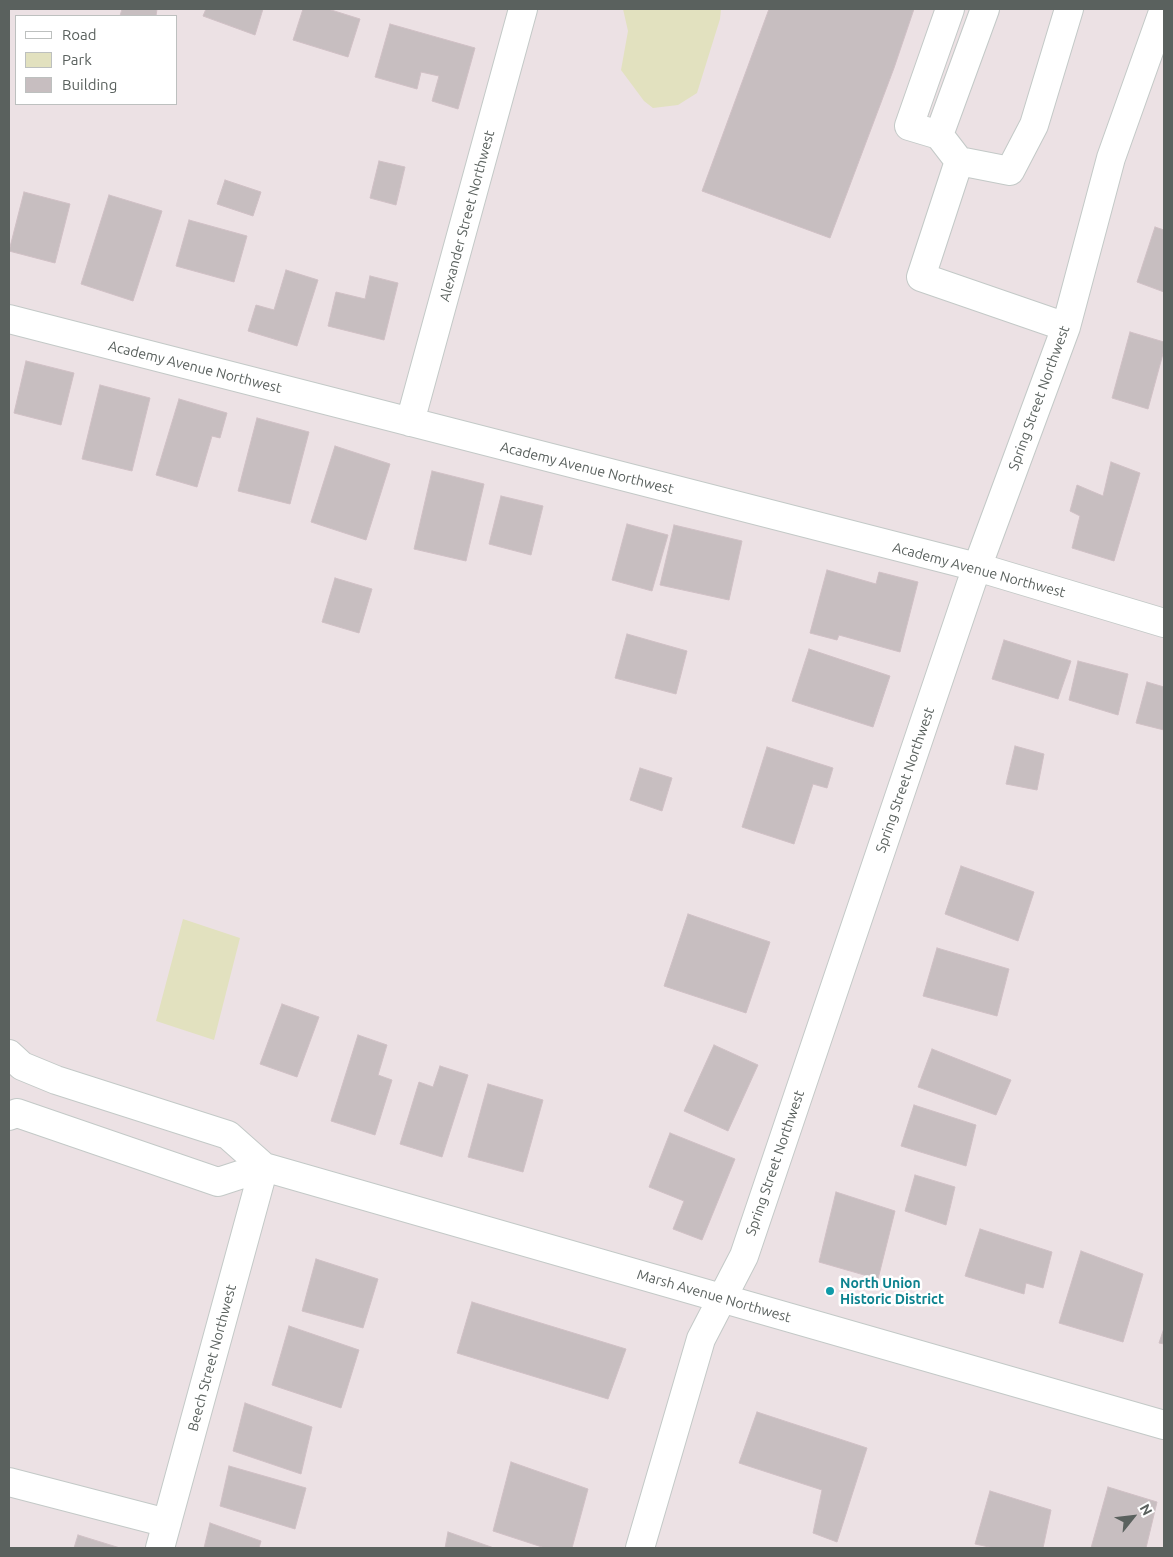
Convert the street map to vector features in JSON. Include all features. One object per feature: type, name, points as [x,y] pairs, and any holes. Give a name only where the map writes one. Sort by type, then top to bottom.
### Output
[{"type":"street","name":"Alexander Street Northwest","points":[[410,422],[523,9]]},
{"type":"street","points":[[950,9],[909,126],[939,135],[959,161],[1010,170],[1034,125],[1069,9]]},
{"type":"street","points":[[939,135],[985,9]]},
{"type":"street","name":"Spring Street Northwest","points":[[640,1548],[701,1339],[744,1256],[977,567],[1066,327],[1111,158],[1164,9]]},
{"type":"street","points":[[959,161],[921,277],[1066,327]]},
{"type":"street","name":"Academy Avenue Northwest","points":[[9,319],[977,567],[1164,623]]},
{"type":"street","points":[[9,1054],[22,1066],[61,1082],[228,1135],[264,1167]]},
{"type":"street","points":[[50,1124],[61,1082]]},
{"type":"street","points":[[9,1116],[17,1113],[218,1182],[264,1167]]},
{"type":"street","name":"Marsh Avenue Northwest","points":[[264,1167],[1164,1426]]},
{"type":"street","name":"Beech Street Northwest","points":[[163,1535],[264,1167]]},
{"type":"street","points":[[9,1482],[163,1535]]},
{"type":"green space","points":[[623,9],[721,9],[720,19],[697,93],[678,105],[653,108],[644,101],[621,70],[628,31]]},
{"type":"green space","points":[[183,919],[240,938],[214,1040],[156,1021]]},
{"type":"building","points":[[122,9],[157,9],[156,15],[120,15]]},
{"type":"building","points":[[206,9],[263,9],[255,35],[203,16]]},
{"type":"building","points":[[303,9],[328,9],[360,19],[348,57],[293,40]]},
{"type":"building","points":[[769,9],[914,9],[894,68],[830,238],[702,191]]},
{"type":"building","points":[[390,24],[475,48],[458,109],[432,101],[439,76],[421,72],[417,89],[375,77]]},
{"type":"building","points":[[379,161],[405,167],[396,205],[370,198]]},
{"type":"building","points":[[225,180],[261,192],[253,216],[217,204]]},
{"type":"building","points":[[24,192],[70,204],[55,263],[9,251]]},
{"type":"building","points":[[109,195],[162,211],[133,301],[81,284]]},
{"type":"building","points":[[189,220],[247,236],[234,282],[176,266]]},
{"type":"building","points":[[1155,227],[1164,230],[1164,292],[1137,282]]},
{"type":"building","points":[[286,270],[318,280],[297,346],[248,331],[256,305],[274,310]]},
{"type":"building","points":[[370,276],[398,283],[384,340],[328,326],[336,292],[365,299]]},
{"type":"building","points":[[1130,332],[1164,342],[1164,350],[1148,409],[1112,398]]},
{"type":"building","points":[[26,361],[74,373],[61,425],[14,413]]},
{"type":"building","points":[[100,385],[150,398],[132,471],[82,459]]},
{"type":"building","points":[[179,399],[227,413],[220,438],[212,436],[197,487],[156,475]]},
{"type":"building","points":[[257,418],[309,432],[290,504],[238,491]]},
{"type":"building","points":[[335,446],[390,464],[366,540],[311,522]]},
{"type":"building","points":[[1111,462],[1140,473],[1114,561],[1072,548],[1080,516],[1070,511],[1077,485],[1103,496]]},
{"type":"building","points":[[432,471],[484,484],[466,561],[414,549]]},
{"type":"building","points":[[501,496],[543,506],[531,555],[489,544]]},
{"type":"building","points":[[627,524],[668,535],[652,591],[612,580]]},
{"type":"building","points":[[674,525],[742,541],[729,600],[660,585]]},
{"type":"building","points":[[827,570],[876,584],[879,572],[918,582],[900,652],[839,635],[837,640],[810,633]]},
{"type":"building","points":[[335,578],[372,589],[359,633],[322,622]]},
{"type":"building","points":[[627,634],[687,651],[676,694],[615,678]]},
{"type":"building","points":[[1004,640],[1071,661],[1058,699],[992,679]]},
{"type":"building","points":[[809,649],[890,676],[873,727],[792,701]]},
{"type":"building","points":[[1078,661],[1128,674],[1118,715],[1069,700]]},
{"type":"building","points":[[1147,682],[1164,687],[1164,730],[1136,723]]},
{"type":"building","points":[[1015,746],[1044,754],[1037,790],[1006,784]]},
{"type":"building","points":[[767,747],[833,768],[827,788],[813,784],[794,844],[742,827]]},
{"type":"building","points":[[640,768],[672,778],[662,811],[630,800]]},
{"type":"building","points":[[961,866],[1034,892],[1018,941],[945,914]]},
{"type":"building","points":[[688,914],[770,942],[746,1013],[664,986]]},
{"type":"building","points":[[937,948],[1009,969],[997,1016],[923,996]]},
{"type":"building","points":[[282,1004],[319,1017],[297,1077],[260,1064]]},
{"type":"building","points":[[358,1035],[387,1045],[378,1075],[392,1080],[375,1135],[331,1121]]},
{"type":"building","points":[[714,1045],[758,1065],[728,1131],[684,1111]]},
{"type":"building","points":[[932,1049],[1011,1080],[996,1115],[918,1087]]},
{"type":"building","points":[[440,1066],[468,1075],[442,1157],[400,1144],[419,1082],[433,1087]]},
{"type":"building","points":[[488,1084],[543,1100],[523,1172],[468,1157]]},
{"type":"building","points":[[914,1105],[976,1125],[966,1166],[901,1146]]},
{"type":"building","points":[[670,1133],[735,1159],[702,1240],[673,1229],[684,1201],[649,1187]]},
{"type":"building","points":[[915,1175],[955,1187],[946,1225],[905,1211]]},
{"type":"building","points":[[836,1192],[895,1211],[878,1279],[819,1262]]},
{"type":"building","points":[[980,1229],[1052,1252],[1043,1288],[1026,1283],[1024,1294],[965,1276]]},
{"type":"building","points":[[1081,1251],[1143,1274],[1123,1342],[1059,1323]]},
{"type":"building","points":[[316,1259],[378,1279],[363,1328],[302,1311]]},
{"type":"building","points":[[472,1302],[626,1349],[608,1399],[457,1353]]},
{"type":"building","points":[[289,1326],[359,1350],[341,1408],[272,1385]]},
{"type":"building","points":[[1164,1328],[1164,1344],[1159,1343]]},
{"type":"building","points":[[245,1403],[312,1427],[301,1474],[233,1451]]},
{"type":"building","points":[[757,1412],[867,1448],[837,1542],[813,1533],[822,1490],[739,1463]]},
{"type":"building","points":[[511,1462],[588,1489],[572,1548],[545,1548],[493,1531]]},
{"type":"building","points":[[229,1466],[306,1488],[295,1529],[220,1506]]},
{"type":"building","points":[[1108,1487],[1157,1502],[1146,1548],[1091,1548]]},
{"type":"building","points":[[990,1491],[1051,1510],[1043,1548],[994,1548],[975,1544]]},
{"type":"building","points":[[210,1523],[261,1541],[259,1548],[204,1548]]},
{"type":"building","points":[[448,1532],[494,1548],[445,1548]]},
{"type":"building","points":[[78,1535],[120,1548],[74,1548]]},
{"type":"place","name":"North Union Historic District","points":[[830,1291]]}]
